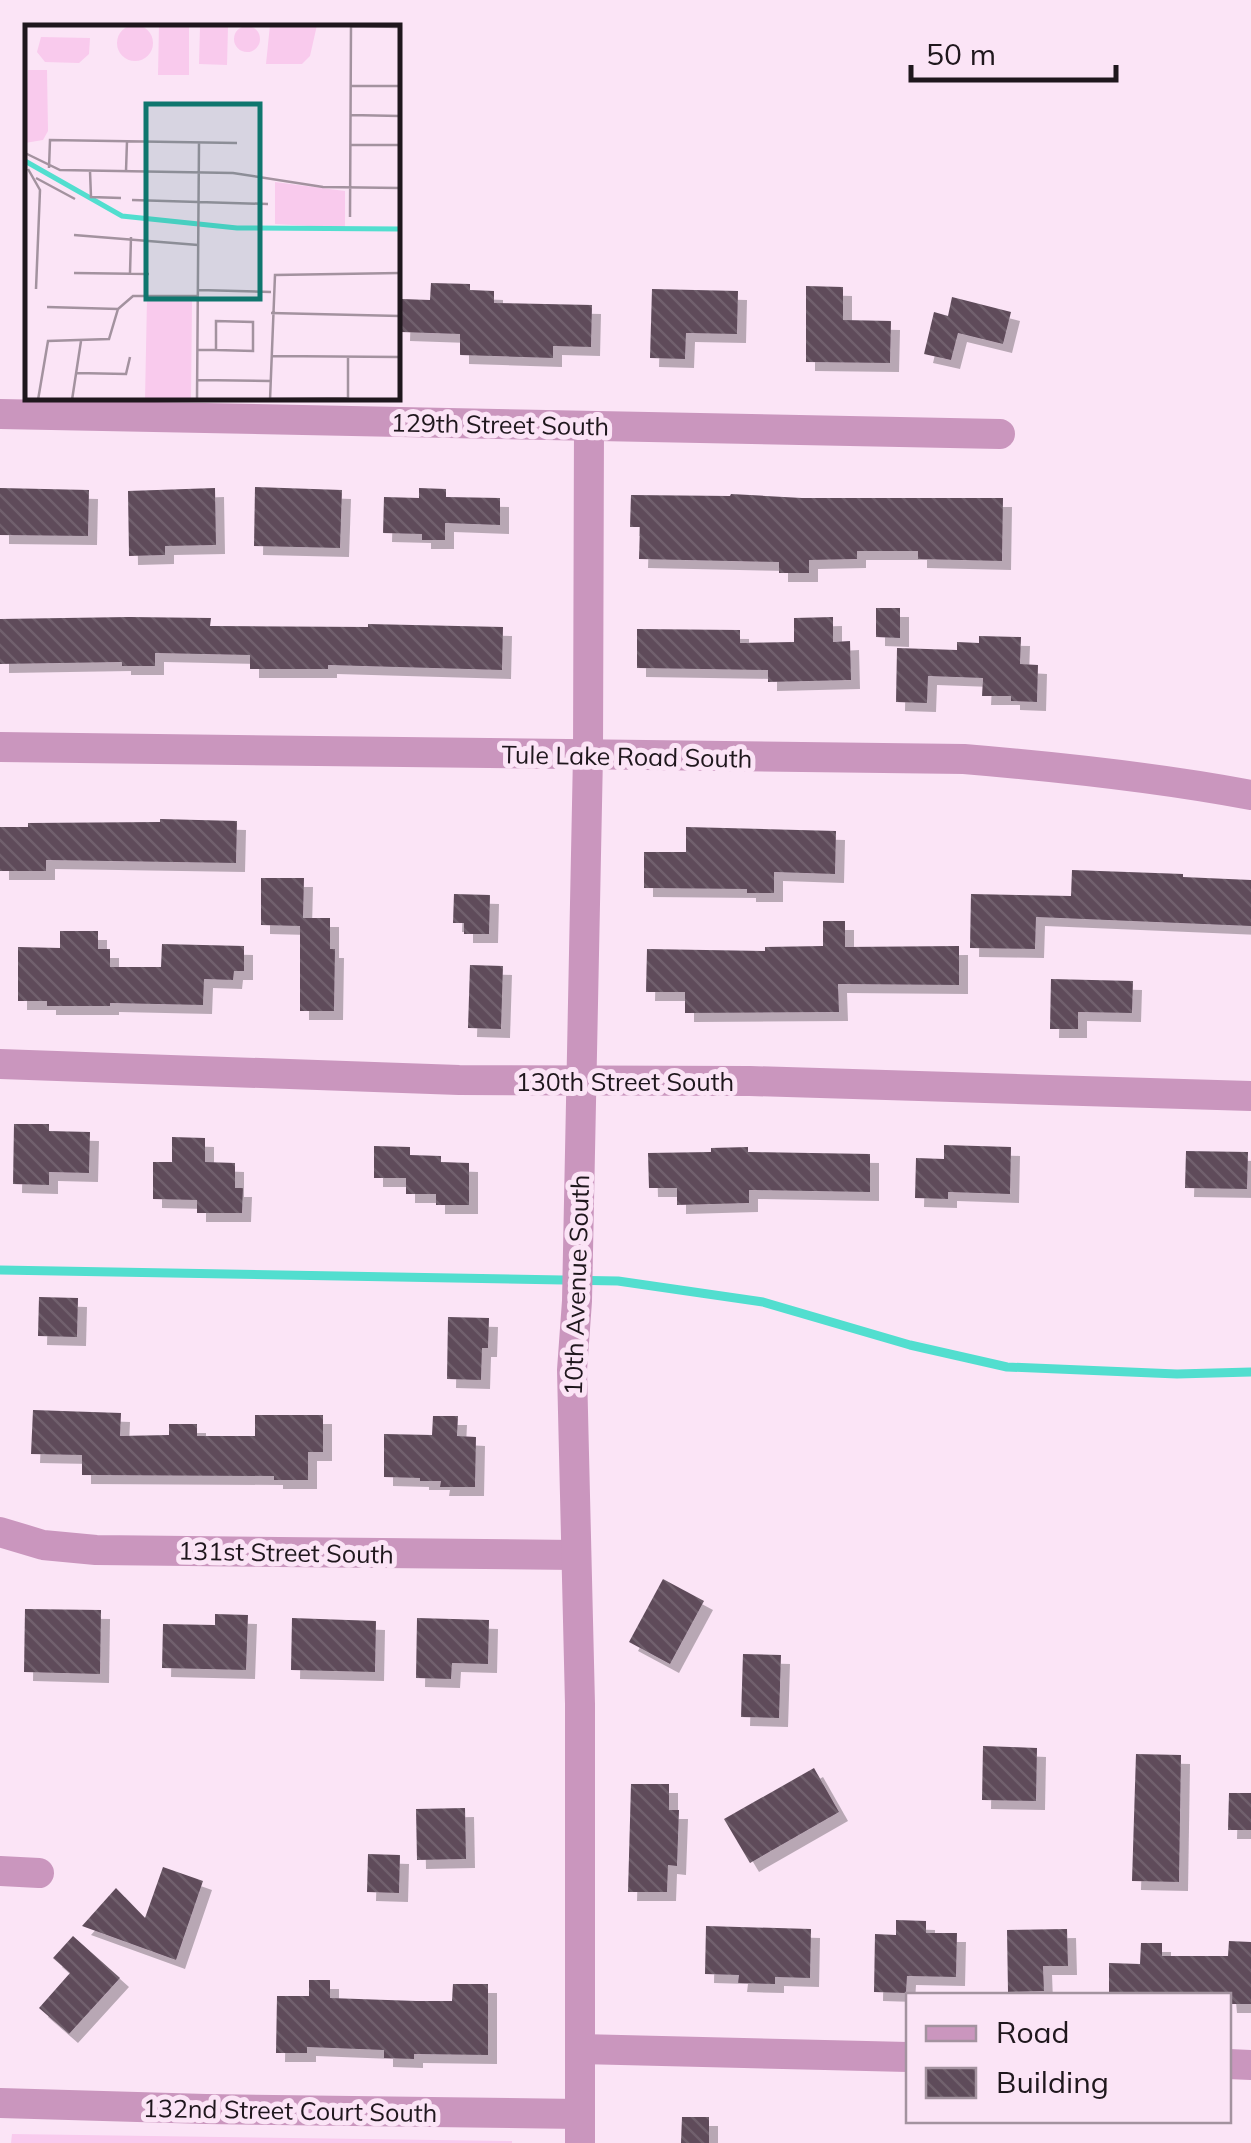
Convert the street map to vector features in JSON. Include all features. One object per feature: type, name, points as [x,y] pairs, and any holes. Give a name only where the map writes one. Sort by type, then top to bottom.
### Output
[{"type":"street","name":"129th Street South","points":[[0,414],[1000,434]]},
{"type":"street","name":"10th Avenue South","points":[[580,2128],[580,1704],[572,1370],[578,1258],[588,755],[590,426]]},
{"type":"street","name":"Tule Lake Road South","points":[[0,747],[964,759],[1073,768],[1251,795]]},
{"type":"street","name":"130th Street South","points":[[0,1064],[459,1080],[750,1082],[1251,1096]]},
{"type":"street","name":"131st Street South","points":[[0,1532],[44,1544],[96,1550],[575,1555]]},
{"type":"street","points":[[0,1871],[39,1873]]},
{"type":"street","points":[[580,2050],[906,2057]]},
{"type":"street","name":"132nd Street Court South","points":[[0,2103],[580,2128]]},
{"type":"green space","points":[[12,2134],[512,2141],[512,2143],[11,2143]]},
{"type":"building","points":[[431,283],[470,284],[470,290],[494,291],[494,303],[592,305],[591,347],[553,346],[553,358],[460,355],[460,334],[401,332],[402,299],[430,300]]},
{"type":"building","points":[[806,286],[843,287],[843,320],[891,321],[890,363],[806,362]]},
{"type":"building","points":[[652,289],[738,291],[737,334],[686,333],[685,359],[650,358]]},
{"type":"building","points":[[952,297],[1011,312],[1003,344],[958,333],[951,360],[924,354],[934,312],[948,316]]},
{"type":"building","points":[[255,487],[342,490],[340,548],[254,546]]},
{"type":"building","points":[[0,488],[89,490],[88,536],[0,535]]},
{"type":"building","points":[[215,488],[216,545],[165,546],[165,555],[129,556],[128,491]]},
{"type":"building","points":[[419,488],[446,489],[446,497],[500,498],[500,525],[445,523],[445,540],[422,540],[422,534],[383,533],[384,497],[419,498]]},
{"type":"building","points":[[631,495],[1003,498],[1002,561],[918,559],[918,551],[857,551],[857,559],[809,560],[809,573],[779,573],[779,562],[639,559],[640,527],[630,527]]},
{"type":"building","points":[[876,608],[900,608],[900,638],[876,637]]},
{"type":"building","points":[[833,617],[833,642],[850,641],[851,680],[768,682],[768,670],[637,668],[637,629],[740,630],[740,643],[794,642],[794,618]]},
{"type":"building","points":[[211,618],[210,626],[503,627],[502,670],[328,665],[328,669],[250,669],[250,655],[155,653],[155,666],[122,666],[122,662],[0,664],[0,619]]},
{"type":"building","points":[[979,636],[1021,637],[1020,664],[1038,665],[1037,702],[1011,701],[1011,696],[982,696],[983,678],[928,676],[927,703],[896,702],[897,648],[957,650],[957,642],[979,643]]},
{"type":"building","points":[[160,819],[237,821],[236,863],[46,860],[46,871],[0,871],[0,827]]},
{"type":"building","points":[[686,827],[836,831],[835,874],[774,872],[774,893],[644,888],[644,852],[686,852]]},
{"type":"building","points":[[1072,870],[1251,880],[1251,926],[1036,917],[1035,949],[970,948],[971,894],[1071,896]]},
{"type":"building","points":[[261,878],[304,878],[303,918],[330,918],[330,949],[335,949],[334,1011],[300,1011],[300,926],[261,925]]},
{"type":"building","points":[[454,894],[490,895],[489,934],[464,934],[464,923],[453,923]]},
{"type":"building","points":[[823,921],[845,921],[845,947],[959,946],[959,985],[838,984],[839,1012],[685,1013],[685,992],[646,992],[647,949],[765,951],[765,947],[823,946]]},
{"type":"building","points":[[60,931],[98,931],[98,949],[110,949],[110,967],[161,967],[162,944],[244,946],[244,971],[234,971],[233,980],[204,979],[203,1005],[47,1006],[47,1001],[18,1001],[18,947],[60,948]]},
{"type":"building","points":[[470,965],[503,966],[501,1029],[468,1028]]},
{"type":"building","points":[[1051,979],[1133,981],[1132,1013],[1078,1012],[1078,1029],[1050,1029]]},
{"type":"building","points":[[14,1124],[49,1124],[49,1131],[90,1132],[89,1173],[49,1172],[49,1185],[13,1184]]},
{"type":"building","points":[[172,1137],[205,1138],[205,1162],[235,1163],[235,1188],[243,1188],[242,1213],[197,1213],[197,1200],[153,1199],[153,1162],[172,1162]]},
{"type":"building","points":[[944,1145],[1011,1147],[1010,1194],[948,1192],[948,1199],[915,1198],[916,1158],[944,1159]]},
{"type":"building","points":[[374,1146],[410,1147],[410,1155],[441,1156],[441,1162],[469,1163],[469,1205],[436,1205],[436,1194],[406,1194],[406,1178],[374,1178]]},
{"type":"building","points":[[748,1147],[748,1152],[870,1154],[870,1192],[749,1190],[749,1203],[677,1205],[677,1188],[649,1188],[648,1153]]},
{"type":"building","points":[[1186,1151],[1248,1152],[1247,1189],[1185,1188]]},
{"type":"building","points":[[39,1297],[78,1298],[77,1337],[38,1336]]},
{"type":"building","points":[[448,1317],[489,1318],[488,1348],[482,1348],[481,1380],[447,1379]]},
{"type":"building","points":[[33,1410],[121,1413],[120,1436],[169,1435],[169,1424],[197,1424],[197,1436],[255,1436],[255,1415],[323,1415],[323,1452],[308,1452],[308,1480],[274,1480],[274,1476],[82,1475],[82,1455],[31,1454]]},
{"type":"building","points":[[433,1416],[458,1416],[457,1436],[476,1437],[475,1487],[440,1487],[441,1481],[384,1477],[384,1434],[432,1435]]},
{"type":"building","points":[[663,1579],[704,1601],[670,1664],[629,1642]]},
{"type":"building","points":[[25,1609],[101,1610],[100,1674],[24,1672]]},
{"type":"building","points":[[215,1614],[248,1615],[246,1670],[162,1668],[163,1624],[215,1625]]},
{"type":"building","points":[[292,1618],[376,1621],[375,1672],[291,1670]]},
{"type":"building","points":[[417,1618],[489,1620],[488,1664],[452,1663],[451,1679],[416,1678]]},
{"type":"building","points":[[743,1654],[781,1655],[779,1718],[741,1717]]},
{"type":"building","points":[[983,1746],[1037,1748],[1036,1801],[982,1800]]},
{"type":"building","points":[[1136,1754],[1181,1755],[1179,1882],[1132,1881]]},
{"type":"building","points":[[814,1768],[839,1812],[750,1863],[724,1819]]},
{"type":"building","points":[[631,1784],[669,1784],[669,1810],[679,1810],[677,1866],[668,1865],[667,1892],[628,1892]]},
{"type":"building","points":[[1229,1793],[1251,1793],[1251,1830],[1228,1830]]},
{"type":"building","points":[[465,1808],[466,1859],[417,1860],[416,1809]]},
{"type":"building","points":[[368,1854],[400,1855],[399,1893],[367,1892]]},
{"type":"building","points":[[163,1867],[203,1881],[176,1960],[82,1926],[116,1888],[145,1918]]},
{"type":"building","points":[[896,1920],[926,1921],[926,1933],[957,1933],[956,1977],[907,1976],[906,1993],[874,1992],[875,1934],[896,1935]]},
{"type":"building","points":[[706,1926],[811,1929],[810,1978],[775,1977],[775,1984],[738,1983],[739,1975],[705,1974]]},
{"type":"building","points":[[1067,1929],[1068,1966],[1043,1966],[1044,1991],[1008,1992],[1007,1930]]},
{"type":"building","points":[[73,1936],[120,1978],[69,2034],[39,2008],[70,1973],[53,1958]]},
{"type":"building","points":[[1229,1941],[1251,1942],[1251,2004],[1231,2004],[1231,1993],[1109,1993],[1109,1963],[1140,1964],[1141,1943],[1162,1943],[1162,1956],[1228,1956]]},
{"type":"building","points":[[309,1980],[330,1980],[330,1998],[416,2001],[452,2001],[453,1984],[488,1984],[488,2055],[414,2054],[414,2059],[384,2058],[384,2050],[307,2047],[307,2053],[276,2053],[277,1996],[309,1996]]},
{"type":"building","points":[[682,2117],[709,2117],[709,2143],[681,2143]]},
{"type":"waterway","points":[[0,1270],[618,1281],[763,1302],[910,1345],[1007,1367],[1177,1374],[1251,1372]]}]
